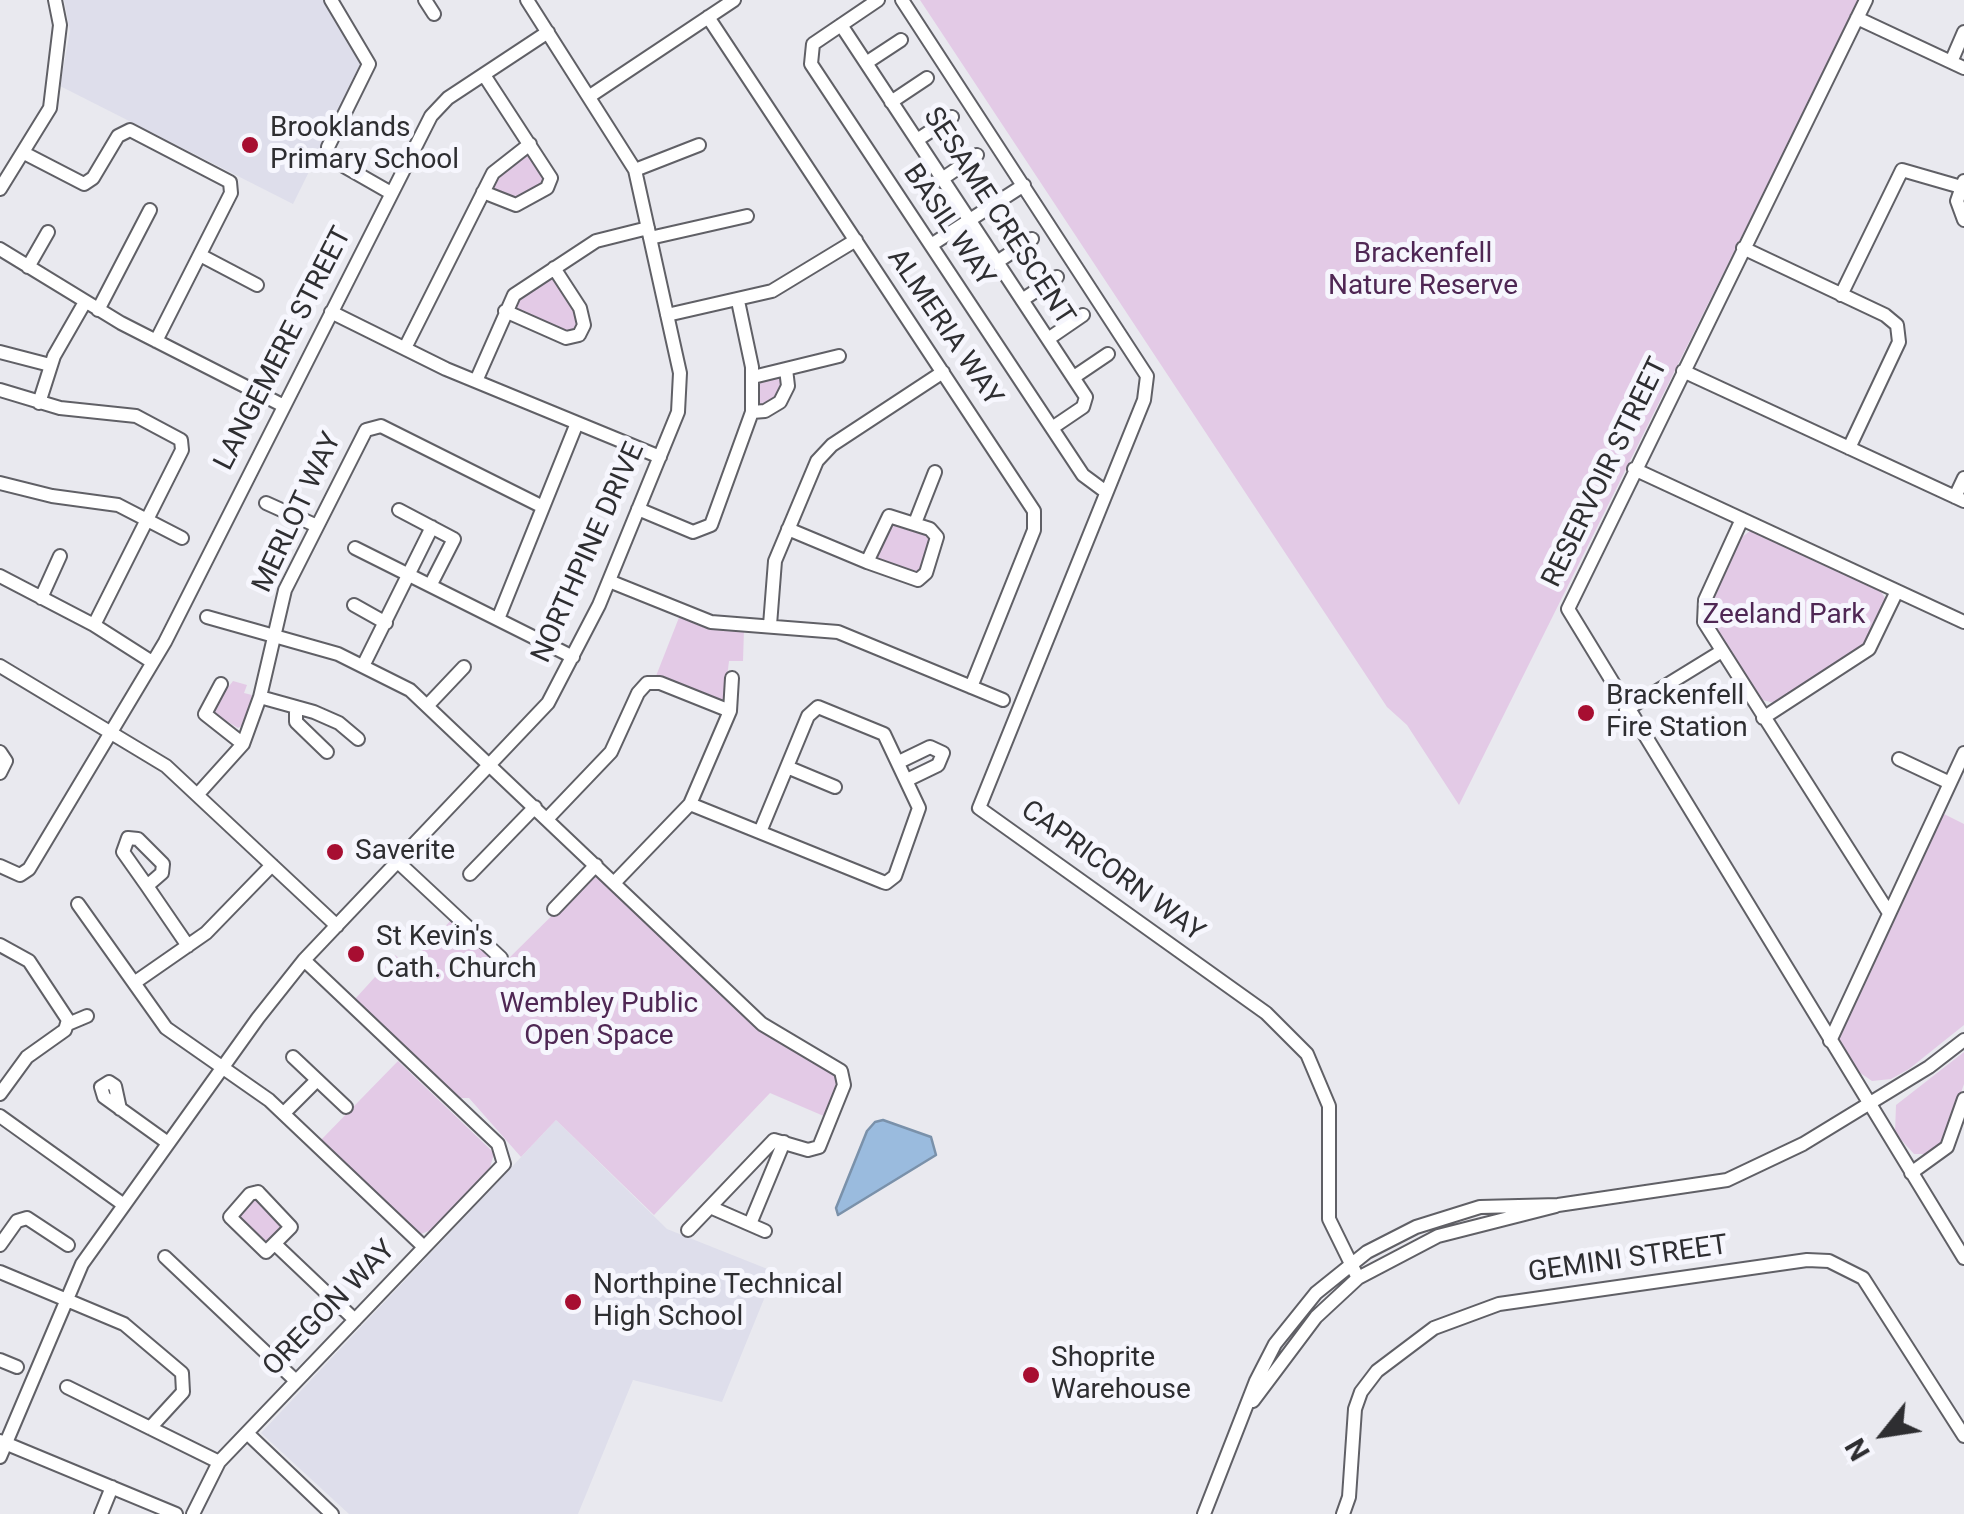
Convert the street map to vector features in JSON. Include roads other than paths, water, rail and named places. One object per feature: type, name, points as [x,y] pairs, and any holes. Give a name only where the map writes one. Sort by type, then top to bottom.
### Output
[{"type":"street","points":[[0,189],[52,100],[60,25],[55,0]]},
{"type":"street","points":[[331,0],[369,64],[328,147],[328,158],[391,193]]},
{"type":"street","points":[[425,0],[434,14]]},
{"type":"street","name":"NORTHPINE DRIVE","points":[[2,1447],[82,1264],[222,1067],[304,960],[543,710],[609,581],[660,457],[682,392],[635,170],[527,0]]},
{"type":"street","points":[[590,96],[734,0]]},
{"type":"street","name":"BASIL WAY","points":[[878,0],[814,44],[811,64],[1084,475],[1106,492]]},
{"type":"street","points":[[902,0],[1024,184],[931,245]]},
{"type":"street","name":"RESERVOIR STREET","points":[[1866,0],[1568,605],[1571,621],[1964,1258]]},
{"type":"street","name":"ALMERIA WAY","points":[[708,17],[1035,516],[1034,530],[970,687]]},
{"type":"street","points":[[1856,18],[1957,65],[1964,32]]},
{"type":"street","name":"SESAME CRESCENT","points":[[841,25],[1074,377]]},
{"type":"street","name":"LANGEMERE STREET","points":[[0,866],[14,874],[29,869],[152,662],[431,116],[548,32]]},
{"type":"street","points":[[866,63],[901,40]]},
{"type":"street","points":[[483,192],[516,206],[548,186],[550,172],[484,75]]},
{"type":"street","points":[[892,102],[926,78]]},
{"type":"street","points":[[917,140],[952,117]]},
{"type":"street","points":[[24,153],[84,184],[93,178],[120,134],[130,130],[224,177],[231,194],[156,341]]},
{"type":"street","points":[[405,348],[498,167],[530,144]]},
{"type":"street","points":[[635,170],[699,145]]},
{"type":"street","points":[[942,178],[977,156]]},
{"type":"street","points":[[1840,294],[1902,170],[1963,184],[1957,206],[1964,220]]},
{"type":"street","name":"CAPRICORN WAY","points":[[1024,184],[1142,362],[1148,383],[979,808],[1266,1013],[1307,1054],[1328,1106],[1329,1219],[1349,1264]]},
{"type":"street","points":[[39,403],[50,365],[92,306],[150,210]]},
{"type":"street","points":[[476,381],[514,294],[596,241],[747,216]]},
{"type":"street","points":[[28,267],[48,232]]},
{"type":"street","points":[[997,262],[1032,238]]},
{"type":"street","points":[[667,315],[782,286],[856,240]]},
{"type":"street","points":[[1744,248],[1892,320],[1900,333],[1849,448]]},
{"type":"street","points":[[0,249],[92,306],[284,406]]},
{"type":"street","points":[[200,255],[257,286]]},
{"type":"street","points":[[505,312],[566,338],[579,335],[584,325],[580,308],[554,268]]},
{"type":"street","points":[[1022,300],[1057,277]]},
{"type":"street","points":[[638,509],[694,532],[706,530],[752,412],[753,376],[738,300]]},
{"type":"street","points":[[331,312],[476,381],[660,457]]},
{"type":"street","points":[[1048,339],[1082,315]]},
{"type":"street","points":[[0,352],[50,365]]},
{"type":"street","points":[[1052,428],[1086,403],[1074,377],[1108,354]]},
{"type":"street","points":[[753,376],[839,356]]},
{"type":"street","points":[[752,412],[765,411],[780,402],[788,386],[786,369]]},
{"type":"street","points":[[1683,371],[1960,499],[1964,478]]},
{"type":"street","points":[[770,625],[772,575],[814,466],[826,450],[944,372]]},
{"type":"street","points":[[0,390],[39,403],[136,416],[177,435],[182,442],[94,625]]},
{"type":"street","points":[[498,618],[578,423]]},
{"type":"street","name":"MERLOT WAY","points":[[198,794],[244,744],[276,637],[282,598],[364,432],[374,425],[543,507]]},
{"type":"street","points":[[1634,469],[1964,622]]},
{"type":"street","points":[[915,523],[935,472]]},
{"type":"street","points":[[0,482],[52,496],[118,504],[182,538]]},
{"type":"street","points":[[266,503],[318,526]]},
{"type":"street","points":[[398,510],[454,539],[430,584]]},
{"type":"street","points":[[788,529],[910,580],[921,579],[938,540],[934,531],[886,518],[867,562]]},
{"type":"street","points":[[1742,519],[1703,606],[1704,622],[1890,914]]},
{"type":"street","points":[[363,666],[432,528]]},
{"type":"street","points":[[355,548],[572,658]]},
{"type":"street","points":[[41,598],[60,556]]},
{"type":"street","points":[[0,576],[94,625],[152,662]]},
{"type":"street","points":[[609,581],[711,622],[838,632],[1003,700]]},
{"type":"street","points":[[1763,718],[1869,649],[1897,590]]},
{"type":"street","points":[[354,606],[386,623]]},
{"type":"street","points":[[206,616],[333,652],[410,690],[762,1024],[844,1074],[844,1085],[819,1146],[808,1150],[774,1140],[688,1230]]},
{"type":"street","points":[[1626,710],[1722,651]]},
{"type":"street","points":[[0,666],[166,766],[337,926]]},
{"type":"street","points":[[428,705],[464,668]]},
{"type":"street","points":[[614,883],[690,804],[730,711],[732,678]]},
{"type":"street","points":[[547,819],[611,752],[638,693],[647,683],[660,683],[730,711]]},
{"type":"street","points":[[222,684],[206,714],[244,744]]},
{"type":"street","points":[[260,698],[340,723],[358,739]]},
{"type":"street","points":[[296,707],[298,724],[327,752]]},
{"type":"street","points":[[690,804],[760,832],[889,882],[919,816],[907,780],[882,732],[818,707],[809,712],[760,832]]},
{"type":"street","points":[[898,762],[930,748],[943,752],[938,765],[907,780]]},
{"type":"street","points":[[0,752],[6,761],[0,772]]},
{"type":"street","points":[[1830,1041],[1964,753]]},
{"type":"street","points":[[1900,759],[1950,783]]},
{"type":"street","points":[[787,767],[835,787]]},
{"type":"street","points":[[470,874],[534,807]]},
{"type":"street","points":[[398,862],[501,958]]},
{"type":"street","points":[[134,983],[188,946],[272,865]]},
{"type":"street","points":[[554,909],[596,866]]},
{"type":"street","points":[[146,886],[188,946]]},
{"type":"street","points":[[78,904],[166,1028],[284,1113],[424,1247]]},
{"type":"street","points":[[0,945],[30,961],[67,1016],[68,1024]]},
{"type":"street","name":"OREGON WAY","points":[[193,1514],[219,1462],[504,1164],[498,1144],[304,960]]},
{"type":"street","points":[[0,1094],[27,1057],[68,1024],[87,1016]]},
{"type":"street","points":[[1204,1514],[1251,1403],[1256,1381],[1275,1344],[1307,1302],[1349,1264],[1441,1218],[1521,1203],[1558,1205],[1727,1180],[1765,1165],[1869,1104],[1964,1040]]},
{"type":"street","points":[[293,1057],[346,1107]]},
{"type":"street","points":[[284,1113],[317,1080]]},
{"type":"street","points":[[1911,1173],[1948,1147],[1964,1099]]},
{"type":"street","points":[[120,1109],[168,1143]]},
{"type":"street","points":[[0,1116],[124,1204]]},
{"type":"street","points":[[750,1224],[784,1142]]},
{"type":"street","points":[[252,1192],[260,1194],[290,1224],[276,1245],[264,1252],[231,1220],[232,1212],[252,1192]]},
{"type":"street","points":[[1251,1403],[1303,1331],[1358,1278],[1438,1236],[1536,1215],[1558,1205]]},
{"type":"street","points":[[710,1207],[766,1231]]},
{"type":"street","points":[[0,1245],[24,1218],[68,1244]]},
{"type":"street","points":[[276,1245],[355,1320]]},
{"type":"street","points":[[165,1256],[296,1381]]},
{"type":"street","name":"GEMINI STREET","points":[[1343,1514],[1349,1491],[1355,1409],[1361,1392],[1377,1371],[1434,1328],[1499,1304],[1806,1260],[1830,1261],[1863,1278],[1964,1436]]},
{"type":"street","points":[[1349,1264],[1358,1278]]},
{"type":"street","points":[[0,1272],[124,1324],[184,1376],[183,1392],[150,1428]]},
{"type":"street","points":[[0,1360],[17,1368]]},
{"type":"street","points":[[67,1387],[219,1462]]},
{"type":"street","points":[[247,1434],[332,1514]]},
{"type":"street","points":[[2,1447],[176,1514]]},
{"type":"street","points":[[101,1514],[112,1488]]},
{"type":"water","points":[[883,1120],[931,1137],[936,1155],[838,1215],[836,1208],[867,1131]]},
{"type":"place","name":"Brooklands Primary School","points":[[250,145]]},
{"type":"place","name":"Brackenfell Fire Station","points":[[1586,713]]},
{"type":"place","name":"Saverite","points":[[335,852]]},
{"type":"place","name":"St Kevin's Cath. Church","points":[[356,954]]},
{"type":"place","name":"Northpine Technical High School","points":[[573,1302]]},
{"type":"place","name":"Shoprite Warehouse","points":[[1031,1375]]},
{"type":"park label","name":"Brackenfell Nature Reserve","points":[[1423,271]]},
{"type":"park label","name":"Zeeland Park","points":[[1784,616]]},
{"type":"park label","name":"Wembley Public Open Space","points":[[599,1021]]}]
